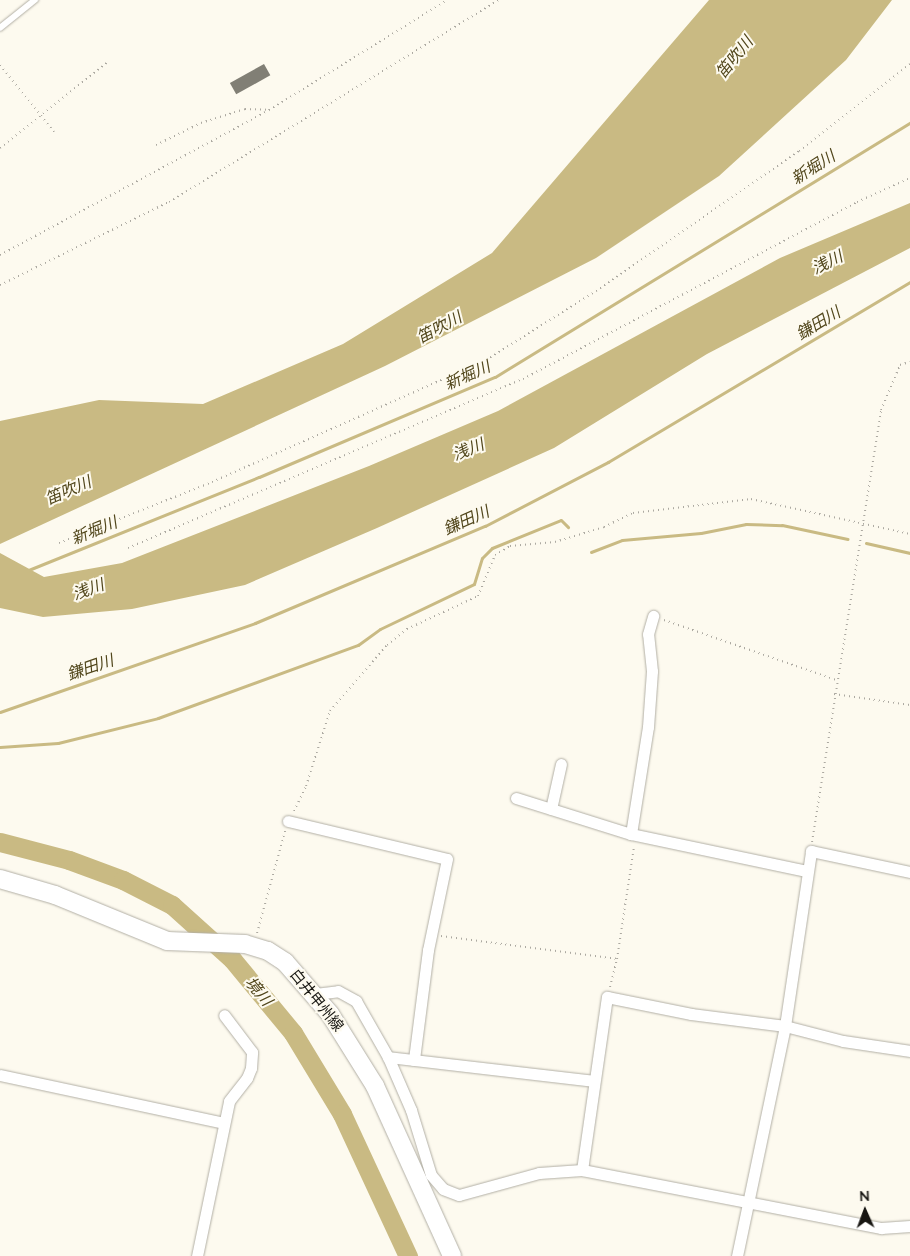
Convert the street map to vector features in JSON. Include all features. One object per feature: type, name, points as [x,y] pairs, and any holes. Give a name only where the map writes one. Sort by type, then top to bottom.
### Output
[{"type":"main road","name":"白井甲州線","points":[[0,879],[55,895],[143,934],[187,944],[250,945],[285,962],[315,994],[353,1046],[376,1086],[452,1256]]},
{"type":"street","points":[[631,834],[648,727],[652,671],[648,634],[653,616]]},
{"type":"street","points":[[551,809],[561,764]]},
{"type":"street","points":[[516,798],[631,834],[807,871]]},
{"type":"street","points":[[288,820],[448,859],[432,935],[414,1060]]},
{"type":"street","points":[[736,1256],[786,1026],[811,852],[910,872]]},
{"type":"street","points":[[315,994],[338,992],[356,1001],[388,1057],[411,1110],[431,1175],[443,1189],[459,1195],[539,1173],[582,1170],[881,1228],[910,1226]]},
{"type":"street","points":[[582,1170],[607,997],[691,1014],[786,1026],[843,1041],[910,1051]]},
{"type":"street","points":[[197,1256],[223,1122],[229,1101],[247,1078],[252,1052],[224,1015]]},
{"type":"street","points":[[388,1057],[594,1081]]},
{"type":"street","points":[[0,1075],[223,1122]]},
{"type":"lane","points":[[0,28],[35,0]]},
{"type":"path","points":[[0,255],[269,110],[448,0]]},
{"type":"path","points":[[0,284],[169,202],[499,0]]},
{"type":"path","points":[[0,148],[109,61]]},
{"type":"path","points":[[59,543],[212,482],[486,360],[596,291],[799,151],[910,64]]},
{"type":"path","points":[[0,65],[54,132]]},
{"type":"path","points":[[156,145],[201,123],[245,109],[269,110]]},
{"type":"path","points":[[128,548],[523,379],[857,202],[910,178]]},
{"type":"path","points":[[811,852],[860,525],[881,410],[900,365],[910,362]]},
{"type":"path","points":[[250,945],[288,820],[306,786],[330,711],[388,645],[407,629],[478,596],[495,555],[510,546],[555,542],[604,527],[632,513],[660,508],[705,506],[751,499],[860,525],[910,534]]},
{"type":"path","points":[[653,616],[836,680]]},
{"type":"path","points":[[834,694],[910,705]]},
{"type":"path","points":[[607,997],[617,959],[634,844],[631,834]]},
{"type":"path","points":[[432,935],[617,959]]},
{"type":"water","name":"笛吹川","points":[[709,0],[892,0],[846,60],[719,176],[596,258],[385,366],[0,544],[0,421],[99,400],[203,404],[343,344],[492,253]]},
{"type":"water","name":"浅川","points":[[910,203],[910,248],[707,354],[554,448],[377,528],[245,585],[132,609],[43,617],[0,608],[0,553],[44,577],[122,563],[369,466],[498,411],[780,258]]},
{"type":"building","points":[[264,64],[270,75],[236,94],[230,83]]},
{"type":"waterway","name":"新堀川","points":[[26,571],[259,477],[495,377],[910,123]]},
{"type":"waterway","name":"鎌田川","points":[[0,712],[255,623],[485,526],[608,462],[910,282]]},
{"type":"waterway","points":[[0,747],[58,743],[158,718],[358,645],[380,629],[474,584],[482,558],[492,548],[561,520],[568,527]]},
{"type":"waterway","points":[[591,552],[622,540],[701,533],[746,524],[782,525],[848,539]]},
{"type":"waterway","points":[[866,543],[910,553]]},
{"type":"waterway","name":"境川","points":[[0,842],[69,860],[123,880],[172,905],[232,959],[293,1033],[342,1114],[408,1256]]}]
